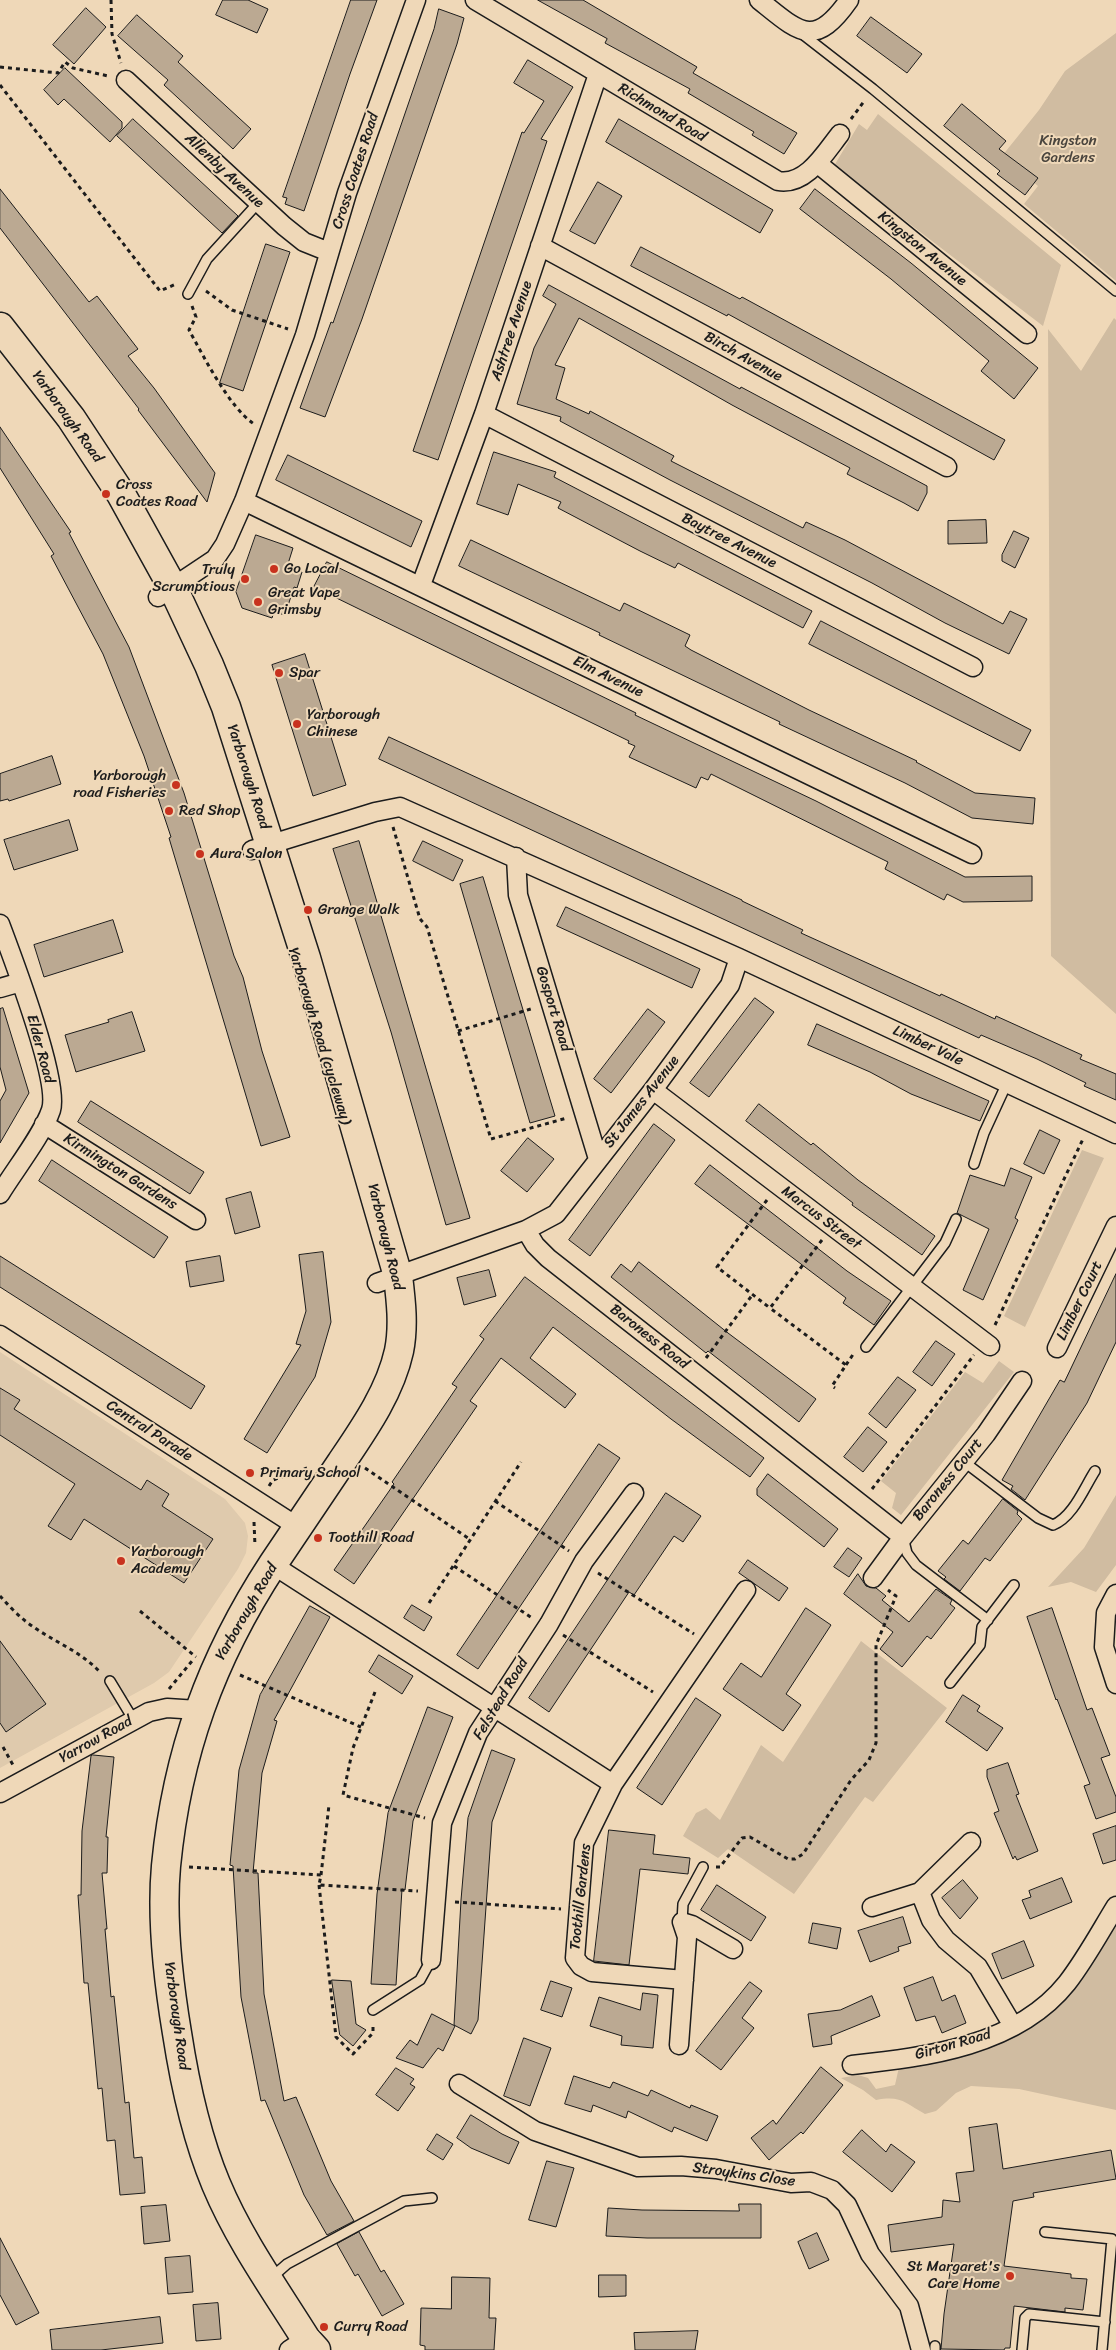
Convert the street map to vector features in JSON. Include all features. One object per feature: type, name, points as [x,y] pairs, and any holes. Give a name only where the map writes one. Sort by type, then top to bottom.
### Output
[{"type":"main road","name":"Yarborough Road","points":[[0,327],[71,418],[121,494],[165,592],[194,632],[226,707],[261,848],[387,1279],[402,1312],[399,1350],[390,1380],[376,1408],[298,1527],[263,1559],[249,1602],[207,1659],[198,1710],[178,1786],[166,1867],[165,1934],[171,2000],[181,2064],[195,2126],[216,2184],[243,2239],[269,2280],[304,2346]]},
{"type":"street","name":"Cross Coates Road","points":[[165,592],[215,558],[225,544],[244,501],[305,335],[347,192],[416,0]]},
{"type":"street","name":"Richmond Road","points":[[475,0],[778,181],[795,181],[817,163],[840,134]]},
{"type":"street","points":[[759,0],[800,31],[820,30],[835,20],[849,0]]},
{"type":"street","name":"Ashtree Avenue","points":[[421,585],[484,414],[598,74]]},
{"type":"street","name":"Allenby Avenue","points":[[126,80],[304,242],[329,252]]},
{"type":"street","name":"Kingston Avenue","points":[[817,163],[1026,334]]},
{"type":"street","name":"Birch Avenue","points":[[540,246],[946,467]]},
{"type":"street","name":"Baytree Avenue","points":[[484,414],[973,667]]},
{"type":"street","name":"Elm Avenue","points":[[244,501],[421,585],[972,854]]},
{"type":"street","points":[[261,848],[388,808],[400,808],[412,811],[516,857],[739,958]]},
{"type":"street","name":"Gosport Road","points":[[516,857],[518,895],[598,1159]]},
{"type":"street","name":"Elder Road","points":[[0,924],[21,982],[52,1092],[52,1108],[44,1124],[0,1194]]},
{"type":"street","name":"Limber Vale","points":[[739,958],[1116,1134]]},
{"type":"street","name":"St James Avenue","points":[[526,1230],[556,1214],[653,1090],[730,985],[739,958]]},
{"type":"street","points":[[0,988],[21,982]]},
{"type":"street","name":"Marcus Street","points":[[653,1090],[990,1346]]},
{"type":"street","name":"Kirmington Gardens","points":[[44,1124],[196,1220]]},
{"type":"street","name":"Limber Court","points":[[1056,1348],[1116,1226]]},
{"type":"street","points":[[387,1279],[526,1230]]},
{"type":"street","name":"Baroness Road","points":[[526,1230],[535,1244],[548,1258],[903,1537]]},
{"type":"street","name":"Central Parade","points":[[0,1335],[298,1527]]},
{"type":"street","name":"Baroness Court","points":[[873,1578],[962,1461],[986,1434],[1022,1380]]},
{"type":"street","name":"Felstead Road","points":[[431,1960],[442,1823],[478,1733],[547,1626],[584,1561],[634,1493]]},
{"type":"street","points":[[263,1559],[613,1784]]},
{"type":"street","name":"Toothill Gardens","points":[[684,1980],[592,1972],[581,1966],[575,1958],[584,1842],[613,1784],[746,1590]]},
{"type":"street","points":[[1116,1594],[1106,1613],[1104,1647],[1116,1684]]},
{"type":"street","name":"Yarrow Road","points":[[0,1793],[133,1719],[160,1709],[198,1710]]},
{"type":"street","points":[[872,1907],[920,1892],[970,1842]]},
{"type":"street","points":[[920,1892],[931,1920],[946,1940],[978,1967],[1013,2026]]},
{"type":"street","name":"Girton Road","points":[[852,2065],[939,2053],[982,2041],[1042,2009],[1066,1983],[1116,1906]]},
{"type":"street","points":[[682,1922],[692,1925],[733,1949]]},
{"type":"street","points":[[679,2045],[687,1938],[682,1922]]},
{"type":"street","name":"Stroykins Close","points":[[459,2084],[536,2131],[638,2167],[681,2166],[716,2169],[790,2182],[811,2182],[832,2190],[847,2205],[870,2254],[908,2306],[930,2349]]},
{"type":"lane","points":[[784,20],[873,89],[1116,290]]},
{"type":"lane","points":[[188,294],[207,259],[258,202]]},
{"type":"lane","points":[[974,1164],[984,1133],[1007,1083]]},
{"type":"lane","points":[[866,1347],[945,1243],[956,1219]]},
{"type":"lane","points":[[962,1461],[1038,1518],[1053,1525],[1062,1522],[1070,1512],[1095,1471]]},
{"type":"lane","points":[[903,1537],[907,1554],[916,1565],[988,1620]]},
{"type":"lane","points":[[950,1683],[980,1645],[982,1627],[1014,1585]]},
{"type":"lane","points":[[110,1681],[133,1719]]},
{"type":"lane","points":[[682,1922],[683,1904],[703,1867]]},
{"type":"lane","points":[[373,2010],[420,1980],[431,1960]]},
{"type":"lane","points":[[269,2280],[287,2264],[404,2201],[432,2198]]},
{"type":"lane","points":[[1045,2232],[1112,2239],[1102,2350]]},
{"type":"lane","points":[[1022,2350],[1025,2318],[1029,2314],[1105,2322]]},
{"type":"path","points":[[0,67],[58,72],[65,62],[73,68],[126,80],[112,34],[111,0]]},
{"type":"path","points":[[0,85],[160,291],[177,284],[188,294],[196,317],[189,330],[198,346],[221,385],[248,420],[270,434]]},
{"type":"path","points":[[840,134],[873,89]]},
{"type":"path","points":[[193,284],[232,310],[305,335]]},
{"type":"path","points":[[388,808],[420,919],[427,927],[491,1139],[584,1112]]},
{"type":"path","points":[[458,1031],[551,1003]]},
{"type":"path","points":[[778,1185],[717,1267],[846,1365],[832,1384],[835,1388]]},
{"type":"path","points":[[770,1308],[832,1226]]},
{"type":"path","points":[[694,1373],[753,1294]]},
{"type":"path","points":[[345,1456],[470,1540]]},
{"type":"path","points":[[429,1603],[521,1462]]},
{"type":"path","points":[[263,1559],[255,1545],[255,1523],[252,1514],[273,1480],[310,1468]]},
{"type":"path","points":[[495,1501],[584,1561],[597,1572],[709,1643]]},
{"type":"path","points":[[454,1566],[669,1703]]},
{"type":"path","points":[[703,1867],[720,1867],[742,1838],[750,1837],[788,1859],[803,1854],[851,1780],[869,1760],[876,1743],[876,1645],[896,1596],[873,1578]]},
{"type":"path","points":[[0,1596],[34,1627],[89,1661],[110,1681]]},
{"type":"path","points":[[140,1611],[207,1659],[361,1726]]},
{"type":"path","points":[[160,1709],[170,1688],[207,1659]]},
{"type":"path","points":[[375,1692],[353,1748],[343,1795],[442,1823]]},
{"type":"path","points":[[329,1805],[319,1885],[336,2037],[353,2054],[373,2033],[373,2010]]},
{"type":"path","points":[[166,1867],[321,1875]]},
{"type":"path","points":[[319,1885],[425,1892],[447,1901],[578,1910]]},
{"type":"shaded area","name":"Yarborough Academy","points":[[0,1352],[225,1499],[245,1523],[248,1536],[246,1553],[238,1569],[169,1672],[154,1683],[0,1768]]},
{"type":"green space","name":"Kingston Gardens","points":[[1116,33],[1116,281],[1024,204],[1038,186],[1002,156],[1039,110],[1065,71]]},
{"type":"green space","points":[[878,114],[1061,265],[1043,326],[834,166],[859,124],[867,130]]},
{"type":"green space","points":[[1114,318],[1116,320],[1116,1014],[1051,956],[1048,329],[1081,371]]},
{"type":"green space","points":[[1082,1150],[1104,1158],[1025,1327],[1004,1316]]},
{"type":"green space","points":[[999,1361],[1014,1372],[901,1515],[892,1508],[896,1493],[881,1481],[965,1372],[983,1383]]},
{"type":"green space","points":[[1116,1495],[1116,1565],[1096,1592],[1071,1582],[1048,1587],[1084,1548]]},
{"type":"green space","points":[[861,1641],[947,1708],[873,1802],[865,1797],[794,1894],[728,1849],[718,1858],[683,1836],[696,1813],[706,1808],[720,1820],[761,1745],[783,1762]]},
{"type":"green space","points":[[1116,1916],[1116,2110],[1019,2089],[971,2086],[956,2093],[936,2111],[925,2114],[897,2099],[876,2100],[863,2090],[841,2078],[858,2075],[868,2078],[876,2089],[895,2085],[899,2067],[962,2057],[1012,2038],[1050,2011]]},
{"type":"building","points":[[223,0],[248,0],[268,9],[257,33],[216,15]]},
{"type":"building","points":[[351,0],[377,0],[304,211],[285,204],[287,198],[283,197]]},
{"type":"building","points":[[538,0],[583,0],[697,67],[693,73],[797,133],[784,154],[752,135],[754,132],[688,93],[690,89],[605,43],[607,39]]},
{"type":"building","points":[[86,8],[106,27],[74,64],[53,45]]},
{"type":"building","points":[[439,9],[464,18],[457,44],[362,319],[325,417],[300,408],[331,322],[333,323],[434,29]]},
{"type":"building","points":[[137,15],[183,56],[178,62],[251,129],[233,149],[164,85],[168,80],[118,36]]},
{"type":"building","points":[[871,17],[922,54],[907,73],[857,36]]},
{"type":"building","points":[[528,60],[573,87],[541,139],[547,141],[438,460],[413,451],[522,132],[524,133],[544,101],[514,83]]},
{"type":"building","points":[[65,68],[122,122],[122,128],[110,142],[64,99],[58,105],[44,90]]},
{"type":"building","points":[[962,104],[1006,141],[999,149],[1038,178],[1025,195],[997,174],[1000,171],[944,126]]},
{"type":"building","points":[[133,119],[238,216],[222,233],[117,136]]},
{"type":"building","points":[[619,119],[773,210],[760,233],[606,142]]},
{"type":"building","points":[[598,182],[622,196],[595,244],[570,231]]},
{"type":"building","points":[[0,189],[89,302],[97,296],[138,349],[128,356],[154,388],[215,473],[207,502],[139,409],[0,228]]},
{"type":"building","points":[[815,189],[911,263],[1038,368],[1014,399],[981,371],[989,361],[891,279],[800,209]]},
{"type":"building","points":[[266,244],[290,252],[243,391],[220,383]]},
{"type":"building","points":[[641,247],[740,299],[742,297],[1005,440],[994,460],[728,314],[727,316],[631,266]]},
{"type":"building","points":[[549,285],[740,389],[741,387],[927,486],[927,493],[918,511],[847,474],[850,468],[732,405],[579,318],[555,365],[565,368],[556,399],[589,414],[590,411],[674,456],[671,461],[803,528],[806,522],[845,540],[1003,624],[1010,611],[1027,619],[1009,654],[945,623],[872,583],[670,480],[560,421],[561,417],[517,404],[534,348],[556,304],[543,296]]},
{"type":"building","points":[[0,427],[71,532],[69,533],[129,647],[184,793],[234,956],[243,977],[262,1051],[290,1137],[261,1146],[169,838],[171,837],[144,756],[103,654],[51,556],[54,554],[0,468]]},
{"type":"building","points":[[494,452],[556,472],[554,477],[812,611],[803,628],[678,563],[675,568],[640,551],[558,508],[561,502],[518,484],[508,515],[477,504]]},
{"type":"building","points":[[288,455],[422,521],[411,547],[276,480]]},
{"type":"building","points":[[986,520],[987,543],[948,544],[948,521]]},
{"type":"building","points":[[1014,531],[1029,538],[1015,568],[1002,561],[1002,555]]},
{"type":"building","points":[[256,535],[293,548],[287,567],[302,572],[297,588],[294,587],[285,615],[274,612],[272,618],[242,608],[236,592]]},
{"type":"building","points":[[471,540],[620,611],[624,603],[690,635],[685,646],[691,650],[809,710],[917,761],[975,793],[1035,798],[1033,824],[972,818],[905,783],[779,724],[780,722],[599,635],[600,633],[459,566]]},
{"type":"building","points":[[327,562],[636,713],[635,715],[816,801],[965,877],[1032,876],[1032,901],[963,902],[947,894],[944,900],[885,869],[888,862],[711,774],[708,780],[701,777],[696,788],[629,757],[635,746],[628,743],[629,741],[314,587]]},
{"type":"building","points":[[821,621],[1031,730],[1020,751],[809,644]]},
{"type":"building","points":[[305,654],[346,785],[313,796],[272,665]]},
{"type":"building","points":[[389,737],[742,900],[803,930],[801,933],[940,996],[941,994],[995,1019],[996,1016],[1082,1055],[1080,1059],[1116,1074],[1116,1100],[1084,1086],[1086,1083],[1037,1059],[981,1035],[979,1038],[379,759]]},
{"type":"building","points":[[52,756],[61,784],[9,801],[8,799],[0,801],[0,774]]},
{"type":"building","points":[[69,820],[78,850],[14,870],[4,840]]},
{"type":"building","points":[[359,841],[470,1218],[446,1225],[391,1032],[333,849]]},
{"type":"building","points":[[423,841],[463,860],[453,881],[413,861]]},
{"type":"building","points":[[483,877],[555,1116],[530,1123],[460,884]]},
{"type":"building","points":[[566,907],[700,969],[692,988],[557,926]]},
{"type":"building","points":[[113,920],[123,952],[44,977],[34,945]]},
{"type":"building","points":[[755,998],[774,1012],[709,1097],[690,1083]]},
{"type":"building","points":[[3,1008],[29,1093],[0,1143],[0,1101],[6,1090],[0,1067],[0,1009]]},
{"type":"building","points":[[648,1009],[665,1022],[611,1093],[594,1079]]},
{"type":"building","points":[[132,1012],[145,1051],[76,1072],[65,1035],[109,1022],[108,1020]]},
{"type":"building","points":[[817,1024],[989,1101],[980,1121],[911,1094],[870,1072],[808,1045]]},
{"type":"building","points":[[91,1101],[204,1172],[190,1194],[78,1122]]},
{"type":"building","points":[[759,1104],[811,1145],[813,1143],[858,1180],[935,1236],[922,1255],[852,1205],[853,1203],[746,1121]]},
{"type":"building","points":[[654,1124],[675,1140],[590,1256],[569,1240]]},
{"type":"building","points":[[1040,1130],[1060,1140],[1044,1174],[1024,1164]]},
{"type":"building","points":[[528,1138],[554,1159],[527,1192],[501,1171]]},
{"type":"building","points":[[52,1160],[168,1237],[154,1258],[39,1181]]},
{"type":"building","points":[[710,1165],[847,1271],[891,1301],[874,1325],[843,1303],[846,1298],[695,1184]]},
{"type":"building","points":[[1011,1168],[1032,1177],[1015,1218],[1018,1220],[983,1300],[963,1290],[989,1229],[957,1213],[970,1175],[1004,1186]]},
{"type":"building","points":[[251,1192],[260,1227],[235,1234],[226,1199]]},
{"type":"building","points":[[323,1252],[331,1322],[315,1377],[267,1453],[244,1439],[301,1345],[296,1344],[306,1311],[299,1255]]},
{"type":"building","points":[[0,1256],[205,1386],[191,1409],[0,1287]]},
{"type":"building","points":[[220,1256],[224,1281],[190,1287],[186,1262]]},
{"type":"building","points":[[639,1262],[728,1333],[816,1399],[799,1422],[708,1351],[706,1353],[611,1277],[621,1264],[631,1272]]},
{"type":"building","points":[[489,1270],[496,1296],[464,1305],[457,1278]]},
{"type":"building","points":[[1116,1274],[1116,1342],[1087,1403],[1025,1500],[1011,1489],[1013,1486],[1002,1480],[1060,1380],[1064,1382]]},
{"type":"building","points":[[525,1277],[764,1458],[750,1477],[671,1419],[553,1327],[530,1358],[576,1394],[565,1408],[501,1358],[470,1401],[477,1406],[354,1584],[334,1570],[394,1484],[392,1482],[457,1387],[452,1384],[484,1339],[480,1336]]},
{"type":"building","points":[[936,1341],[955,1354],[932,1386],[913,1372]]},
{"type":"building","points":[[898,1377],[916,1390],[886,1428],[869,1414]]},
{"type":"building","points":[[0,1388],[20,1400],[14,1409],[141,1490],[147,1480],[169,1494],[162,1506],[213,1539],[184,1583],[84,1519],[71,1540],[48,1526],[75,1484],[0,1435]]},
{"type":"building","points":[[868,1427],[887,1442],[863,1472],[844,1457]]},
{"type":"building","points":[[599,1444],[620,1458],[478,1669],[457,1655]]},
{"type":"building","points":[[768,1474],[838,1529],[824,1547],[757,1495],[757,1489]]},
{"type":"building","points":[[666,1493],[701,1516],[683,1542],[674,1536],[634,1595],[629,1592],[549,1712],[529,1698]]},
{"type":"building","points":[[1003,1499],[1018,1511],[1017,1514],[1022,1519],[990,1561],[985,1558],[960,1591],[944,1579],[946,1577],[938,1571],[963,1540],[968,1544]]},
{"type":"building","points":[[848,1548],[862,1558],[849,1577],[834,1567]]},
{"type":"building","points":[[748,1560],[788,1588],[779,1601],[739,1573]]},
{"type":"building","points":[[858,1574],[866,1586],[876,1588],[886,1596],[882,1600],[909,1622],[936,1589],[952,1600],[950,1604],[955,1608],[931,1639],[927,1636],[902,1667],[880,1649],[893,1632],[844,1594]]},
{"type":"building","points":[[412,1605],[432,1617],[424,1631],[404,1618]]},
{"type":"building","points":[[310,1606],[330,1617],[274,1720],[277,1721],[262,1773],[253,1873],[258,1873],[264,1994],[284,2101],[296,2097],[331,2181],[354,2221],[327,2235],[304,2195],[265,2100],[261,2101],[241,1997],[233,1866],[230,1865],[239,1770],[260,1695]]},
{"type":"building","points":[[806,1608],[831,1625],[786,1694],[801,1705],[783,1731],[723,1689],[741,1663],[761,1677]]},
{"type":"building","points":[[1052,1608],[1087,1710],[1092,1708],[1110,1755],[1101,1758],[1116,1797],[1116,1812],[1096,1819],[1084,1786],[1090,1784],[1056,1700],[1027,1617]]},
{"type":"building","points":[[0,1641],[46,1704],[6,1732],[0,1723]]},
{"type":"building","points":[[379,1655],[413,1676],[402,1694],[369,1672]]},
{"type":"building","points":[[963,1695],[980,1706],[977,1711],[1003,1728],[987,1751],[946,1722]]},
{"type":"building","points":[[696,1698],[721,1715],[662,1805],[637,1788]]},
{"type":"building","points":[[428,1707],[453,1717],[413,1821],[405,1890],[402,1889],[396,1985],[371,1984],[377,1894],[388,1813]]},
{"type":"building","points":[[492,1750],[515,1759],[492,1822],[478,2020],[471,2034],[454,2025],[461,1900],[468,1818]]},
{"type":"building","points":[[91,1756],[114,1757],[106,1837],[108,1837],[107,1873],[102,1873],[107,1929],[105,1929],[111,1997],[114,1996],[125,2103],[129,2102],[134,2158],[142,2157],[145,2193],[120,2195],[115,2140],[107,2141],[102,2088],[98,2089],[88,1983],[84,1983],[78,1895],[81,1895],[82,1831]]},
{"type":"building","points":[[1008,1763],[1019,1794],[1016,1795],[1038,1851],[1017,1860],[1015,1856],[1013,1859],[994,1813],[999,1811],[987,1777],[987,1770]]},
{"type":"building","points":[[1116,1826],[1116,1860],[1103,1864],[1093,1834]]},
{"type":"building","points":[[609,1830],[655,1835],[653,1854],[690,1858],[688,1874],[640,1869],[629,1965],[594,1961]]},
{"type":"building","points":[[1062,1878],[1072,1902],[1030,1919],[1022,1900],[1031,1897],[1029,1891]]},
{"type":"building","points":[[963,1880],[978,1898],[960,1919],[942,1898]]},
{"type":"building","points":[[717,1885],[766,1917],[751,1941],[701,1910]]},
{"type":"building","points":[[903,1917],[911,1943],[898,1947],[899,1951],[870,1962],[858,1931]]},
{"type":"building","points":[[813,1923],[841,1928],[837,1949],[809,1943]]},
{"type":"building","points":[[1024,1941],[1034,1966],[1002,1979],[992,1954]]},
{"type":"building","points":[[933,1977],[942,2001],[955,1995],[966,2023],[942,2033],[935,2016],[916,2021],[904,1988]]},
{"type":"building","points":[[332,1980],[351,1981],[356,2024],[366,2030],[353,2046],[340,2035]]},
{"type":"building","points":[[551,1981],[572,1988],[562,2017],[541,2010]]},
{"type":"building","points":[[750,1982],[762,1991],[742,2018],[754,2028],[721,2070],[696,2051]]},
{"type":"building","points":[[643,1993],[658,1995],[653,2048],[621,2045],[622,2036],[590,2026],[599,1997],[640,2010]]},
{"type":"building","points":[[872,1996],[880,2016],[831,2036],[832,2044],[813,2047],[808,2014],[840,2010]]},
{"type":"building","points":[[432,2014],[455,2026],[443,2051],[438,2048],[423,2068],[396,2058],[410,2040],[417,2045]]},
{"type":"building","points":[[524,2038],[551,2048],[530,2106],[504,2096]]},
{"type":"building","points":[[821,2067],[843,2085],[803,2134],[801,2132],[769,2160],[751,2138],[773,2120],[776,2124]]},
{"type":"building","points":[[396,2068],[414,2079],[410,2084],[415,2087],[398,2111],[376,2095]]},
{"type":"building","points":[[574,2076],[610,2088],[613,2082],[648,2096],[651,2090],[690,2108],[691,2105],[718,2116],[707,2141],[674,2127],[672,2132],[628,2111],[626,2118],[593,2105],[591,2112],[565,2104]]},
{"type":"building","points":[[471,2115],[519,2142],[509,2164],[471,2148],[457,2138]]},
{"type":"building","points":[[997,2124],[1003,2169],[1111,2150],[1116,2179],[1033,2193],[1034,2197],[1013,2201],[1004,2266],[1071,2274],[1071,2278],[1087,2279],[1083,2310],[1065,2308],[1065,2312],[1014,2306],[1010,2348],[1005,2348],[1004,2350],[941,2349],[954,2244],[891,2252],[888,2225],[942,2217],[943,2200],[960,2202],[956,2173],[974,2171],[969,2128]]},
{"type":"building","points":[[862,2130],[886,2152],[891,2144],[915,2162],[892,2192],[843,2152]]},
{"type":"building","points":[[437,2134],[453,2144],[443,2160],[427,2150]]},
{"type":"building","points":[[547,2161],[574,2168],[556,2227],[529,2220]]},
{"type":"building","points":[[739,2204],[761,2204],[761,2238],[606,2236],[608,2208],[739,2211]]},
{"type":"building","points":[[166,2205],[170,2241],[144,2244],[141,2207]]},
{"type":"building","points":[[359,2232],[381,2272],[384,2270],[404,2304],[382,2316],[358,2274],[355,2276],[337,2244]]},
{"type":"building","points":[[817,2233],[829,2260],[809,2269],[798,2242]]},
{"type":"building","points":[[0,2238],[39,2313],[16,2325],[0,2295]]},
{"type":"building","points":[[190,2256],[193,2292],[168,2294],[165,2258]]},
{"type":"building","points":[[599,2275],[626,2275],[626,2296],[599,2297]]},
{"type":"building","points":[[452,2277],[490,2278],[489,2318],[496,2318],[494,2350],[425,2350],[425,2346],[420,2345],[421,2308],[451,2309]]},
{"type":"building","points":[[218,2303],[221,2339],[196,2341],[193,2305]]},
{"type":"building","points":[[160,2317],[163,2343],[101,2350],[52,2350],[50,2330]]},
{"type":"building","points":[[698,2331],[695,2350],[635,2350],[634,2333]]},
{"type":"place","name":"Cross Coates Road","points":[[106,494]]},
{"type":"place","name":"Go Local","points":[[274,569]]},
{"type":"place","name":"Truly Scrumptious","points":[[245,579]]},
{"type":"place","name":"Great Vape Grimsby","points":[[258,602]]},
{"type":"place","name":"Spar","points":[[279,673]]},
{"type":"place","name":"Yarborough Chinese","points":[[297,724]]},
{"type":"place","name":"Yarborough road Fisheries","points":[[176,785]]},
{"type":"place","name":"Red Shop","points":[[169,811]]},
{"type":"place","name":"Aura Salon","points":[[200,854]]},
{"type":"place","name":"Grange Walk","points":[[308,910]]},
{"type":"place","name":"Primary School","points":[[250,1473]]},
{"type":"place","name":"Toothill Road","points":[[318,1538]]},
{"type":"place","name":"Yarborough Academy","points":[[121,1561]]},
{"type":"place","name":"St Margaret's Care Home","points":[[1010,2276]]},
{"type":"place","name":"Curry Road","points":[[324,2327]]}]
